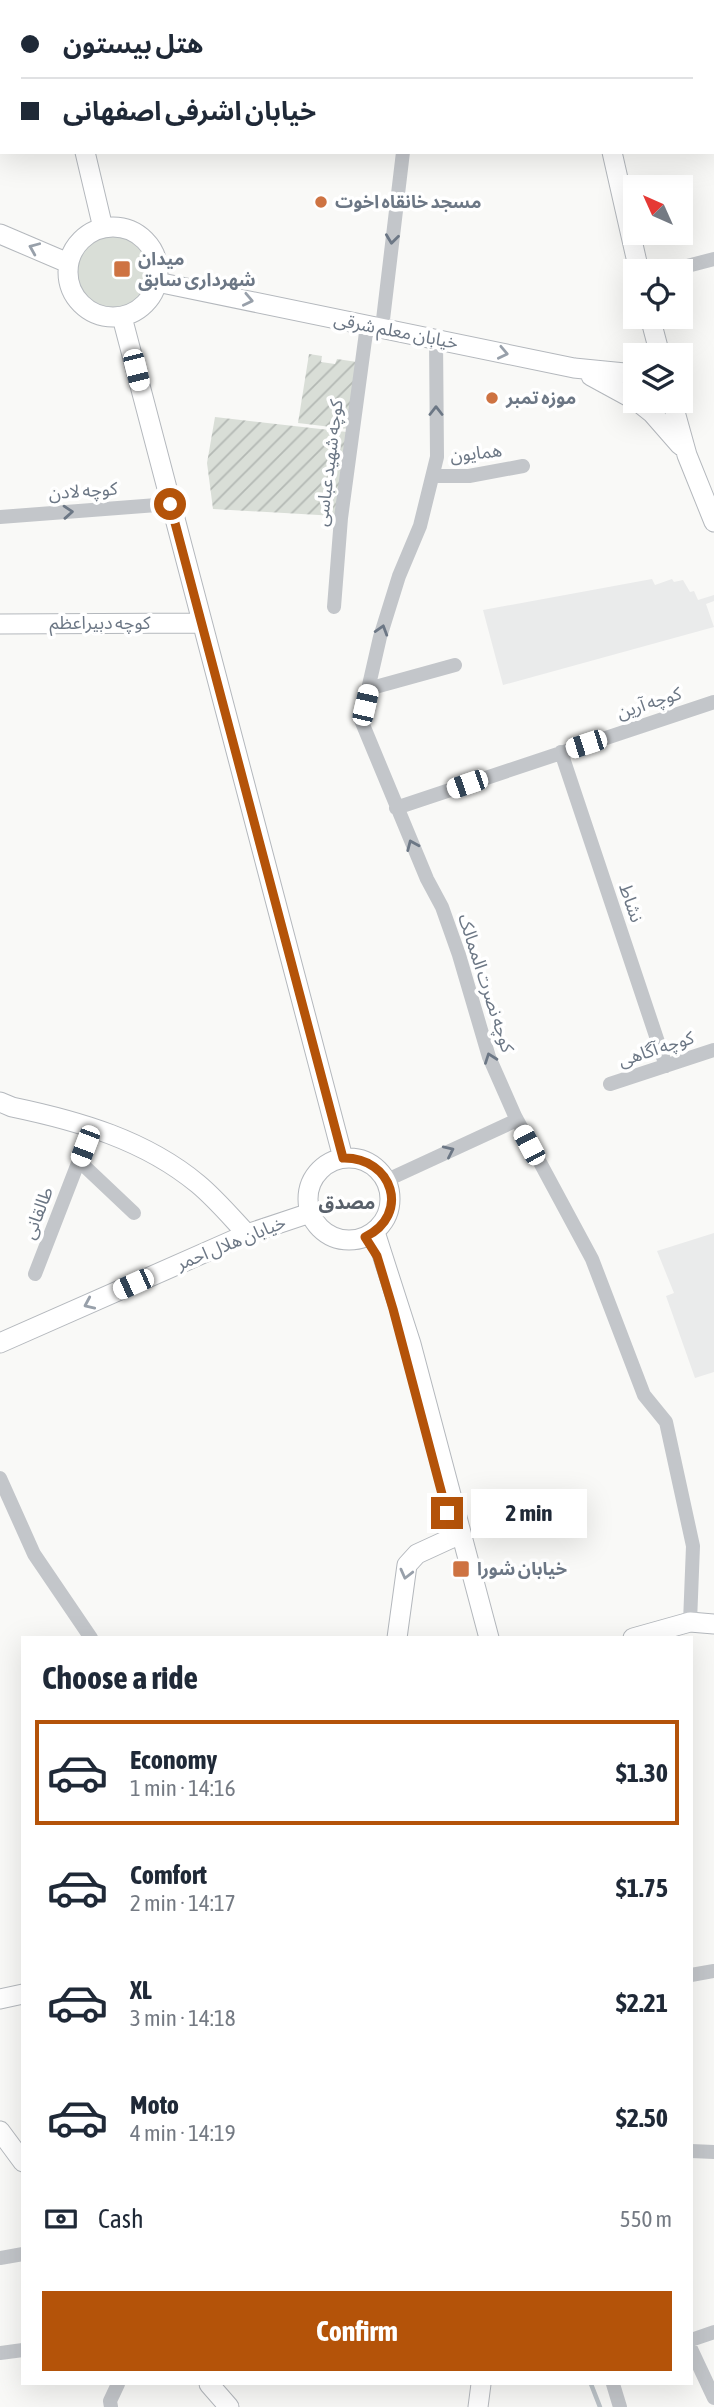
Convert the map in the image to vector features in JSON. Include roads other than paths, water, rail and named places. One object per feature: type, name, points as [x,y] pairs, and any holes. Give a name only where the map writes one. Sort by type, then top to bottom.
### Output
[{"type":"main road","points":[[85,154],[103,228]]},
{"type":"main road","points":[[612,154],[636,259]]},
{"type":"main road","points":[[103,228],[126,229],[145,240],[154,252],[158,267],[153,294],[145,304],[122,317],[98,316],[87,310],[77,301],[67,276],[68,263],[81,240],[91,232],[103,228]]},
{"type":"main road","points":[[0,234],[68,263]]},
{"type":"main road","name":"خیابان معلم شرقی","points":[[157,282],[574,368],[623,373]]},
{"type":"main road","points":[[122,317],[343,1158]]},
{"type":"main road","points":[[574,368],[623,392]]},
{"type":"main road","points":[[650,413],[670,431],[687,455]]},
{"type":"main road","points":[[675,413],[687,455],[714,522]]},
{"type":"main road","name":"کوچه دبیراعظم","points":[[0,624],[201,622]]},
{"type":"main road","points":[[0,1102],[12,1108],[92,1127],[129,1141],[197,1182],[247,1234]]},
{"type":"main road","points":[[356,1158],[369,1162],[387,1180],[391,1191],[388,1214],[370,1235],[352,1241],[338,1239],[326,1234],[310,1213],[309,1189],[314,1178],[331,1161],[356,1158]]},
{"type":"main road","name":"خیابان هلال احمر","points":[[0,1343],[247,1234],[310,1213]]},
{"type":"main road","points":[[370,1235],[393,1309],[479,1636]]},
{"type":"main road","points":[[370,1235],[411,1344],[488,1636]]},
{"type":"main road","points":[[397,1636],[407,1565],[417,1554],[454,1537]]},
{"type":"main road","points":[[640,1636],[690,1622],[714,1624]]},
{"type":"main road","points":[[0,1999],[21,1994]]},
{"type":"main road","points":[[0,2131],[21,2159]]},
{"type":"main road","points":[[210,2385],[229,2407]]},
{"type":"main road","points":[[478,2407],[481,2385]]},
{"type":"street","name":"کوچه شهید عباسی","points":[[334,607],[341,518],[403,154]]},
{"type":"street","points":[[693,264],[714,259]]},
{"type":"street","name":"کوچه نصرت الممالک","points":[[436,338],[437,457],[420,526],[399,576],[380,637],[361,720],[396,808],[442,907],[489,1057],[517,1121],[592,1259],[644,1395],[666,1422],[693,1546],[690,1622]]},
{"type":"street","name":"همایون","points":[[433,476],[469,476],[523,466]]},
{"type":"street","name":"کوچه لادن","points":[[0,517],[170,504]]},
{"type":"street","points":[[368,689],[455,665]]},
{"type":"street","name":"کوچه آرین","points":[[396,808],[714,702]]},
{"type":"street","name":"نشاط","points":[[561,752],[666,1066]]},
{"type":"street","name":"کوچه آگاهی","points":[[610,1084],[714,1050]]},
{"type":"street","points":[[387,1180],[517,1121]]},
{"type":"street","name":"طالقانی","points":[[35,1274],[92,1127]]},
{"type":"street","points":[[79,1161],[134,1213]]},
{"type":"street","points":[[0,1479],[29,1545],[90,1636]]},
{"type":"street","points":[[693,1975],[714,1971]]},
{"type":"street","points":[[693,2151],[714,2152]]},
{"type":"street","points":[[0,2258],[21,2254]]},
{"type":"street","points":[[693,2339],[714,2332]]},
{"type":"street","points":[[0,2353],[21,2350]]},
{"type":"street","points":[[693,2353],[714,2398]]},
{"type":"street","points":[[111,2407],[110,2401],[118,2385]]},
{"type":"street","points":[[613,2385],[620,2407]]},
{"type":"waterway","points":[[591,2385],[600,2407]]},
{"type":"place","name":"مسجد خانقاه اخوت","points":[[321,202]]},
{"type":"place","name":"میدان شهرداری سابق","points":[[122,269]]},
{"type":"place","name":"موزه تمبر","points":[[492,398]]},
{"type":"place","name":"خیابان شورا","points":[[461,1569]]},
{"type":"district","name":"مصدق","points":[[347,1202]]}]
